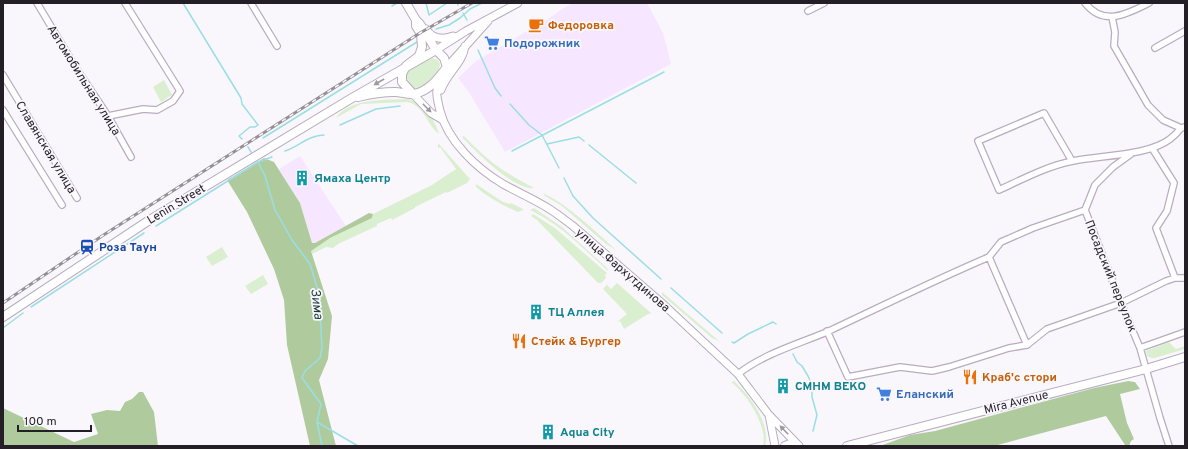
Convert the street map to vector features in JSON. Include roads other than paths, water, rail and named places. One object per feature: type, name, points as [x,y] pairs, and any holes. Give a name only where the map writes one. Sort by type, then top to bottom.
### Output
[{"type":"main road","points":[[406,3],[436,50],[444,58],[446,67]]},
{"type":"main road","points":[[410,3],[430,35],[443,39],[466,31]]},
{"type":"main road","points":[[406,66],[518,3]]},
{"type":"main road","points":[[416,20],[416,26],[421,34],[422,47],[420,56],[406,66],[402,74],[402,82],[407,90],[413,94],[434,84],[446,67],[491,18]]},
{"type":"main road","points":[[443,120],[444,109],[440,91],[448,76],[463,56],[465,46]]},
{"type":"main road","name":"Lenin Street","points":[[3,317],[148,221],[406,66]]},
{"type":"main road","name":"улица Фархутдинова","points":[[441,75],[436,92],[443,120],[455,141],[476,164],[501,183],[551,209],[573,226],[664,305],[738,374],[769,415],[775,446]]},
{"type":"main road","name":"Lenin Street","points":[[352,98],[377,93],[395,92],[413,94]]},
{"type":"main road","name":"улица Фархутдинова","points":[[413,94],[432,113],[443,120]]},
{"type":"main road","name":"Mira Avenue","points":[[847,446],[1146,369],[1185,357]]},
{"type":"main road","points":[[769,415],[798,446]]},
{"type":"main road","points":[[784,446],[790,444],[798,446]]},
{"type":"street","name":"Автомобильная улица","points":[[37,3],[76,68],[108,116],[130,157]]},
{"type":"street","points":[[108,116],[143,109],[157,110],[173,101],[180,91],[125,3]]},
{"type":"street","points":[[251,3],[277,46]]},
{"type":"street","points":[[808,12],[824,3]]},
{"type":"street","points":[[1085,3],[1095,11],[1112,17],[1125,14],[1148,3]]},
{"type":"street","points":[[1112,17],[1115,32],[1114,46],[1148,105],[1163,120],[1183,128]]},
{"type":"street","points":[[1155,48],[1185,31]]},
{"type":"street","name":"Славянская улица","points":[[3,75],[77,198]]},
{"type":"street","points":[[3,110],[62,205]]},
{"type":"street","name":"Посадский переулок","points":[[1072,161],[1044,113],[978,141],[999,190],[1041,171],[1072,161],[1132,153],[1152,148],[1170,140],[1183,128]]},
{"type":"street","points":[[1152,148],[1174,183],[1167,211],[1156,228],[1175,278]]},
{"type":"street","name":"Посадский переулок","points":[[1132,153],[1113,167],[1095,185],[1085,210],[1121,304],[1140,348],[1169,446]]},
{"type":"street","points":[[738,374],[748,366],[761,359],[827,331],[989,257],[1001,242],[1034,228],[1085,210]]},
{"type":"street","points":[[989,257],[1027,345]]},
{"type":"street","points":[[827,331],[848,377],[900,367],[932,371],[1010,348],[1027,345],[1047,329],[1121,304],[1175,278],[1185,278]]},
{"type":"street","points":[[1140,348],[1185,332]]},
{"type":"waterway","name":"Зима","points":[[183,3],[241,98],[242,104],[258,125],[255,127],[250,127],[239,136],[242,139]]},
{"type":"waterway","points":[[392,6],[397,3]]},
{"type":"waterway","points":[[426,3],[429,15],[447,3]]},
{"type":"waterway","points":[[436,29],[449,25],[470,9],[482,3]]},
{"type":"waterway","points":[[463,13],[467,20]]},
{"type":"waterway","points":[[263,138],[417,42]]},
{"type":"waterway","points":[[478,50],[495,88],[501,96]]},
{"type":"waterway","points":[[512,151],[664,72]]},
{"type":"waterway","points":[[510,104],[529,125],[542,135],[559,168]]},
{"type":"waterway","points":[[340,125],[376,109],[400,106]]},
{"type":"waterway","points":[[285,151],[308,139],[324,135]]},
{"type":"waterway","points":[[547,144],[579,137],[584,141]]},
{"type":"waterway","points":[[589,145],[636,183]]},
{"type":"waterway","name":"Зима","points":[[248,147],[251,152]]},
{"type":"waterway","points":[[156,226],[258,162],[272,157]]},
{"type":"waterway","name":"Зима","points":[[258,162],[265,176],[275,210],[292,240],[310,264],[319,294],[322,348],[320,358],[305,371],[302,378],[321,404],[317,422],[322,446]]},
{"type":"waterway","points":[[564,178],[573,196],[593,218],[661,279]]},
{"type":"waterway","points":[[31,307],[144,233]]},
{"type":"waterway","points":[[671,288],[722,333]]},
{"type":"waterway","points":[[3,328],[23,313]]},
{"type":"waterway","points":[[732,342],[734,343],[748,334],[773,322],[776,324]]},
{"type":"waterway","points":[[793,354],[797,362],[802,366],[812,385],[812,397],[817,415],[813,431]]},
{"type":"waterway","points":[[317,422],[358,446]]},
{"type":"railway","points":[[3,303],[102,236],[420,33],[472,3]]},
{"type":"place","name":"Федоровка","points":[[536,25]]},
{"type":"place","name":"Подорожник","points":[[492,43]]},
{"type":"place","name":"Ямаха Центр","points":[[302,178]]},
{"type":"place","name":"Роза Таун","points":[[87,247]]},
{"type":"place","name":"ТЦ Аллея","points":[[536,312]]},
{"type":"place","name":"Стейк & Бургер","points":[[519,341]]},
{"type":"place","name":"Краб'с стори","points":[[970,377]]},
{"type":"place","name":"СМНМ ВЕКО","points":[[783,386]]},
{"type":"place","name":"Еланский","points":[[884,394]]},
{"type":"place","name":"Aqua City","points":[[548,432]]}]
